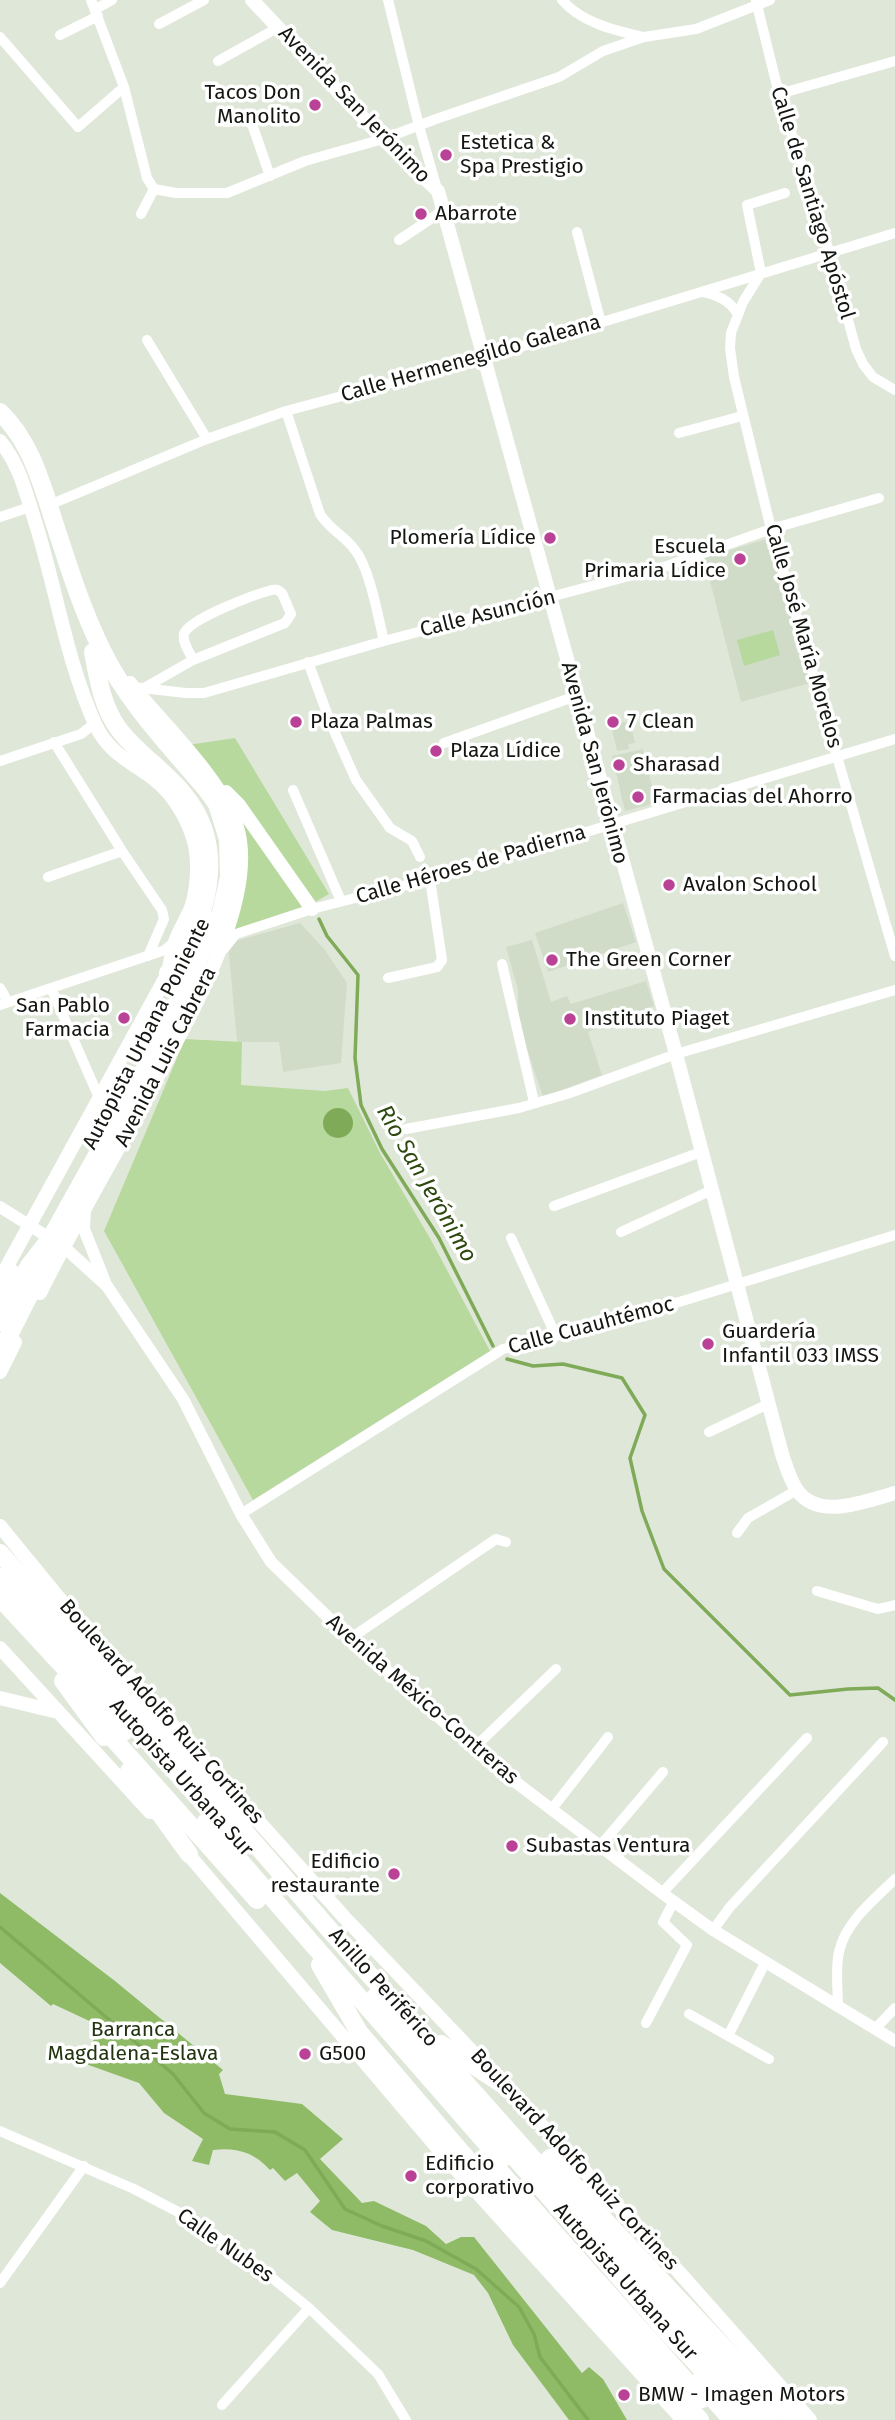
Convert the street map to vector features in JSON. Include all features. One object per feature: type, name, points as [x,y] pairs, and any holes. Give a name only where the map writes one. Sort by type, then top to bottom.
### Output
[{"type":"highway","name":"Autopista Urbana Poniente","points":[[0,410],[11,422],[32,457],[82,605],[102,652],[123,686],[217,804],[228,839],[230,862],[227,893],[208,944],[58,1241]]},
{"type":"highway","name":"Autopista Urbana Poniente","points":[[0,429],[23,460],[75,611],[99,648],[110,685],[208,808],[218,845],[218,885],[207,920],[177,984],[107,1118],[0,1299]]},
{"type":"highway","points":[[99,648],[110,715],[119,729],[186,796],[195,811],[209,856],[206,900],[191,939],[174,970]]},
{"type":"highway","points":[[0,1322],[29,1266],[58,1241]]},
{"type":"highway","points":[[0,1353],[58,1241]]},
{"type":"highway","points":[[0,1543],[239,1813],[335,1936]]},
{"type":"highway","name":"Anillo Periférico","points":[[0,1553],[108,1673],[335,1936],[599,2233],[770,2420]]},
{"type":"highway","points":[[0,1565],[4,1588]]},
{"type":"highway","name":"Autopista Urbana Sur","points":[[4,1588],[288,1896],[650,2313],[750,2420]]},
{"type":"highway","name":"Autopista Urbana Sur","points":[[4,1588],[560,2228],[732,2420]]},
{"type":"highway","name":"Anillo Periférico","points":[[0,1614],[63,1681],[721,2420]]},
{"type":"highway","points":[[63,1681],[189,1854]]},
{"type":"highway","points":[[288,1896],[332,1923],[341,1932],[468,2066],[607,2223],[792,2420]]},
{"type":"highway","points":[[299,1929],[359,2032],[700,2420]]},
{"type":"highway","points":[[422,2031],[506,2086]]},
{"type":"highway","points":[[446,2158],[571,2252]]},
{"type":"main road","name":"Avenida San Jerónimo","points":[[252,0],[383,139],[438,191],[676,1054],[768,1404],[782,1454],[797,1490]]},
{"type":"main road","name":"Avenida Luis Cabrera","points":[[0,410],[26,435],[54,503],[99,648],[138,687],[230,809],[237,827],[241,865],[233,909],[217,957],[188,1018],[107,1170],[85,1207],[58,1241],[0,1372]]},
{"type":"main road","name":"Avenida Luis Cabrera","points":[[0,441],[16,463],[73,659],[103,740],[114,752],[156,780],[180,808],[196,848],[192,905],[176,941],[174,970],[158,1007],[0,1299]]},
{"type":"main road","points":[[73,659],[87,645],[99,648]]},
{"type":"main road","name":"Avenida Luis Cabrera","points":[[0,1279],[201,924],[209,901],[214,867],[208,826],[196,801],[164,765],[103,740]]},
{"type":"main road","points":[[203,770],[239,805],[312,909]]},
{"type":"main road","points":[[0,1339],[153,1075],[189,1006],[215,946],[239,878]]},
{"type":"main road","points":[[76,1143],[75,1157],[78,1166],[94,1174],[107,1170]]},
{"type":"main road","points":[[797,1490],[806,1500],[819,1506],[832,1507],[895,1493]]},
{"type":"main road","name":"Boulevard Adolfo Ruiz Cortines","points":[[0,1526],[58,1597],[344,1917],[506,2086],[810,2420]]},
{"type":"main road","points":[[0,1648],[189,1854],[446,2158],[683,2420]]},
{"type":"main road","points":[[0,1698],[58,1712]]},
{"type":"main road","points":[[239,1813],[278,1843]]},
{"type":"street","points":[[60,35],[95,8],[113,0]]},
{"type":"street","points":[[159,24],[204,0]]},
{"type":"street","points":[[388,0],[438,191]]},
{"type":"street","points":[[562,0],[572,11],[605,27],[644,37]]},
{"type":"street","points":[[95,8],[124,87],[147,178],[155,189],[176,193],[227,192],[305,161],[383,139],[559,77],[603,51],[644,37],[696,29],[756,2],[770,0]]},
{"type":"street","name":"Calle de Santiago Apóstol","points":[[756,2],[779,94],[829,251],[856,349],[873,377],[895,390]]},
{"type":"street","points":[[218,61],[279,27]]},
{"type":"street","points":[[0,37],[78,127],[124,87]]},
{"type":"street","points":[[779,94],[895,61]]},
{"type":"street","points":[[225,122],[244,120],[252,124],[270,176]]},
{"type":"street","points":[[141,214],[155,189]]},
{"type":"street","points":[[761,273],[747,205],[785,193]]},
{"type":"street","points":[[399,240],[444,210]]},
{"type":"street","points":[[577,232],[601,323]]},
{"type":"street","name":"Calle Hermenegildo Galeana","points":[[54,503],[207,439],[286,411],[484,358],[895,233]]},
{"type":"street","name":"Calle José María Morelos","points":[[761,273],[737,313],[730,348],[742,416],[771,529],[895,956]]},
{"type":"street","points":[[703,292],[718,295],[730,303],[737,313]]},
{"type":"street","points":[[147,340],[207,439]]},
{"type":"street","points":[[286,411],[320,514],[326,523],[356,550],[362,563],[384,641]]},
{"type":"street","points":[[679,433],[742,416]]},
{"type":"street","name":"Calle Asunción","points":[[138,687],[204,693],[384,641],[667,566],[771,529],[879,498]]},
{"type":"street","points":[[0,517],[30,507]]},
{"type":"street","points":[[138,687],[191,661],[285,623],[291,614],[282,593],[273,590],[232,605],[192,625],[183,637],[191,661]]},
{"type":"street","points":[[308,662],[356,780],[390,828],[412,841],[420,857]]},
{"type":"street","points":[[444,743],[576,696]]},
{"type":"street","points":[[0,761],[81,734],[95,723]]},
{"type":"street","name":"Calle Héroes de Padierna","points":[[217,957],[236,934],[312,909],[430,879],[895,739]]},
{"type":"street","points":[[54,742],[162,910],[164,919],[148,956]]},
{"type":"street","points":[[293,790],[341,901]]},
{"type":"street","points":[[48,877],[122,851]]},
{"type":"street","points":[[388,978],[437,967],[442,960],[430,879]]},
{"type":"street","points":[[0,988],[4,1004],[165,950],[176,941]]},
{"type":"street","points":[[502,964],[534,1102]]},
{"type":"street","points":[[51,988],[100,1100]]},
{"type":"street","points":[[406,1129],[519,1108],[570,1093],[676,1054],[895,990]]},
{"type":"street","points":[[554,1206],[701,1152]]},
{"type":"street","points":[[621,1232],[712,1190]]},
{"type":"street","points":[[85,1207],[84,1229],[107,1286]]},
{"type":"street","name":"Avenida México-Contreras","points":[[0,1208],[58,1241],[107,1286],[183,1399],[241,1514],[271,1562],[351,1637],[474,1748],[662,1893],[713,1930],[895,2041]]},
{"type":"street","name":"Calle Cuauhtémoc","points":[[241,1514],[503,1349],[618,1321],[895,1235]]},
{"type":"street","points":[[510,1238],[556,1336]]},
{"type":"street","points":[[709,1432],[768,1404]]},
{"type":"street","points":[[737,1533],[748,1518],[797,1490]]},
{"type":"street","points":[[351,1637],[496,1539],[506,1542]]},
{"type":"street","points":[[817,1591],[878,1609],[895,1605]]},
{"type":"street","points":[[474,1748],[556,1669]]},
{"type":"street","points":[[551,1810],[608,1737]]},
{"type":"street","points":[[662,1893],[807,1738]]},
{"type":"street","points":[[713,1930],[730,1907],[883,1742]]},
{"type":"street","points":[[600,1846],[663,1772]]},
{"type":"street","points":[[838,2007],[839,1952],[844,1937],[856,1918],[895,1879]]},
{"type":"street","points":[[646,2023],[687,1945],[663,1922],[674,1901]]},
{"type":"street","points":[[728,2036],[765,1963]]},
{"type":"street","points":[[876,2028],[895,2008]]},
{"type":"street","points":[[689,2014],[769,2059]]},
{"type":"street","name":"Calle Nubes","points":[[0,2131],[84,2166],[184,2215],[249,2259],[309,2308],[378,2374],[406,2420]]},
{"type":"street","points":[[0,2283],[84,2166]]},
{"type":"street","points":[[222,2405],[309,2308]]},
{"type":"shaded area","points":[[770,538],[810,683],[741,702],[704,558]]},
{"type":"shaded area","points":[[773,630],[780,655],[744,666],[737,640]]},
{"type":"shaded area","points":[[630,721],[635,743],[628,744],[629,749],[617,751],[611,725]]},
{"type":"shaded area","points":[[235,738],[329,894],[310,905],[236,933],[221,951],[232,831],[181,746]]},
{"type":"shaded area","points":[[643,749],[656,803],[625,811],[612,756]]},
{"type":"shaded area","points":[[623,903],[636,942],[548,972],[535,933]]},
{"type":"shaded area","points":[[300,923],[325,950],[347,983],[341,1063],[283,1072],[279,1042],[237,1042],[228,943]]},
{"type":"shaded area","name":"Instituto Piaget","points":[[532,940],[551,1002],[567,996],[571,1004],[646,981],[654,1006],[588,1032],[602,1075],[543,1097],[518,1022],[518,990],[506,947]]},
{"type":"shaded area","points":[[185,1039],[242,1042],[241,1085],[325,1091],[348,1088],[380,1153],[431,1240],[490,1351],[253,1500],[104,1231]]},
{"type":"shaded area","points":[[338,1108],[349,1112],[353,1123],[349,1134],[338,1138],[327,1134],[323,1123],[327,1112]]},
{"type":"green space","name":"Barranca Magdalena-Eslava","points":[[0,1893],[115,1981],[223,2070],[219,2074],[225,2094],[302,2104],[343,2139],[320,2159],[362,2203],[374,2201],[426,2226],[446,2244],[461,2237],[474,2237],[582,2373],[589,2367],[603,2379],[627,2420],[569,2420],[513,2345],[488,2293],[474,2275],[413,2250],[332,2230],[310,2212],[320,2201],[297,2173],[285,2181],[273,2168],[270,2170],[251,2155],[229,2149],[213,2150],[209,2165],[192,2161],[203,2139],[164,2113],[139,2083],[83,2063],[100,2026],[53,2004],[51,2006],[0,1963]]},
{"type":"waterway","name":"Río San Jerónimo","points":[[319,919],[327,936],[358,975],[355,1058],[361,1105],[382,1149],[439,1238],[493,1346]]},
{"type":"waterway","name":"Río San Jerónimo","points":[[507,1359],[533,1366],[563,1364],[622,1378],[645,1415],[630,1458],[642,1511],[664,1569],[790,1695],[878,1688],[895,1700]]},
{"type":"waterway","points":[[0,1927],[173,2074],[204,2113],[230,2129],[275,2132],[305,2150],[345,2209],[382,2226],[426,2241],[476,2269],[519,2307],[534,2334],[540,2357],[588,2420]]},
{"type":"place","name":"Tacos Don Manolito","points":[[315,105]]},
{"type":"place","name":"Estetica & Spa Prestigio","points":[[446,155]]},
{"type":"place","name":"Abarrote","points":[[421,214]]},
{"type":"place","name":"Plomería Lídice","points":[[550,538]]},
{"type":"place","name":"Escuela Primaria Lídice","points":[[740,559]]},
{"type":"place","name":"Plaza Palmas","points":[[296,722]]},
{"type":"place","name":"7 Clean","points":[[613,722]]},
{"type":"place","name":"Plaza Lídice","points":[[436,751]]},
{"type":"place","name":"Sharasad","points":[[619,765]]},
{"type":"place","name":"Farmacias del Ahorro","points":[[638,797]]},
{"type":"place","name":"Avalon School","points":[[669,885]]},
{"type":"place","name":"The Green Corner","points":[[552,960]]},
{"type":"place","name":"San Pablo Farmacia","points":[[124,1018]]},
{"type":"place","name":"Instituto Piaget","points":[[570,1019]]},
{"type":"place","name":"Guardería Infantil 033 IMSS","points":[[708,1344]]},
{"type":"place","name":"Subastas Ventura","points":[[512,1846]]},
{"type":"place","name":"Edificio restaurante","points":[[394,1874]]},
{"type":"place","name":"G500","points":[[305,2054]]},
{"type":"place","name":"Edificio corporativo","points":[[411,2176]]},
{"type":"place","name":"BMW - Imagen Motors","points":[[624,2395]]}]
